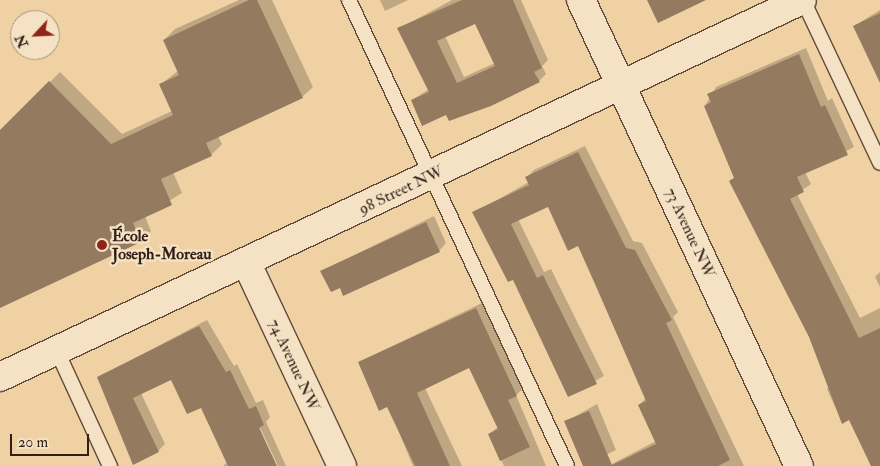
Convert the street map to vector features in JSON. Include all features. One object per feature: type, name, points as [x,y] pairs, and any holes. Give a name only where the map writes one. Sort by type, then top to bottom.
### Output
[{"type":"street","name":"73 Avenue NW","points":[[581,0],[799,466]]},
{"type":"street","name":"98 Street NW","points":[[0,377],[247,264],[803,0]]},
{"type":"street","name":"74 Avenue NW","points":[[247,264],[342,466]]},
{"type":"lane","points":[[348,0],[567,466]]},
{"type":"lane","points":[[803,0],[880,163]]},
{"type":"lane","points":[[57,351],[110,466]]},
{"type":"building","points":[[249,0],[257,0],[303,98],[206,143],[212,156],[161,179],[172,205],[133,223],[141,242],[0,308],[0,130],[49,81],[111,144],[173,115],[159,84],[179,75],[163,40]]},
{"type":"building","points":[[462,0],[513,0],[542,68],[534,72],[540,82],[491,106],[449,121],[446,115],[422,126],[411,100],[429,92],[397,28]],"holes":[[[475,24],[495,66],[457,83],[437,41]]]},
{"type":"building","points":[[647,0],[706,0],[658,23]]},
{"type":"building","points":[[880,13],[880,83],[853,26]]},
{"type":"building","points":[[799,54],[821,107],[825,105],[848,155],[797,177],[804,192],[790,199],[859,338],[880,328],[880,466],[871,466],[849,420],[842,424],[809,337],[729,181],[734,178],[704,106],[711,102],[707,94]]},
{"type":"building","points":[[578,152],[626,248],[635,250],[672,320],[666,323],[730,460],[718,466],[583,466],[564,421],[589,411],[612,465],[656,444],[638,405],[646,401],[595,284],[578,246],[568,251],[548,207],[511,224],[537,278],[543,275],[597,384],[568,397],[513,280],[508,282],[472,212],[529,185],[525,177]]},
{"type":"building","points":[[426,222],[440,252],[343,296],[340,288],[331,292],[320,271]]},
{"type":"building","points":[[476,308],[517,396],[508,400],[530,447],[500,461],[488,434],[498,429],[469,368],[417,393],[450,466],[415,466],[387,407],[379,411],[358,362]]},
{"type":"building","points":[[199,326],[226,372],[230,370],[249,409],[256,406],[264,425],[259,428],[277,466],[228,466],[201,408],[187,414],[171,380],[133,398],[159,452],[133,465],[97,377]]},
{"type":"place","name":"École Joseph-Moreau","points":[[102,245]]}]
